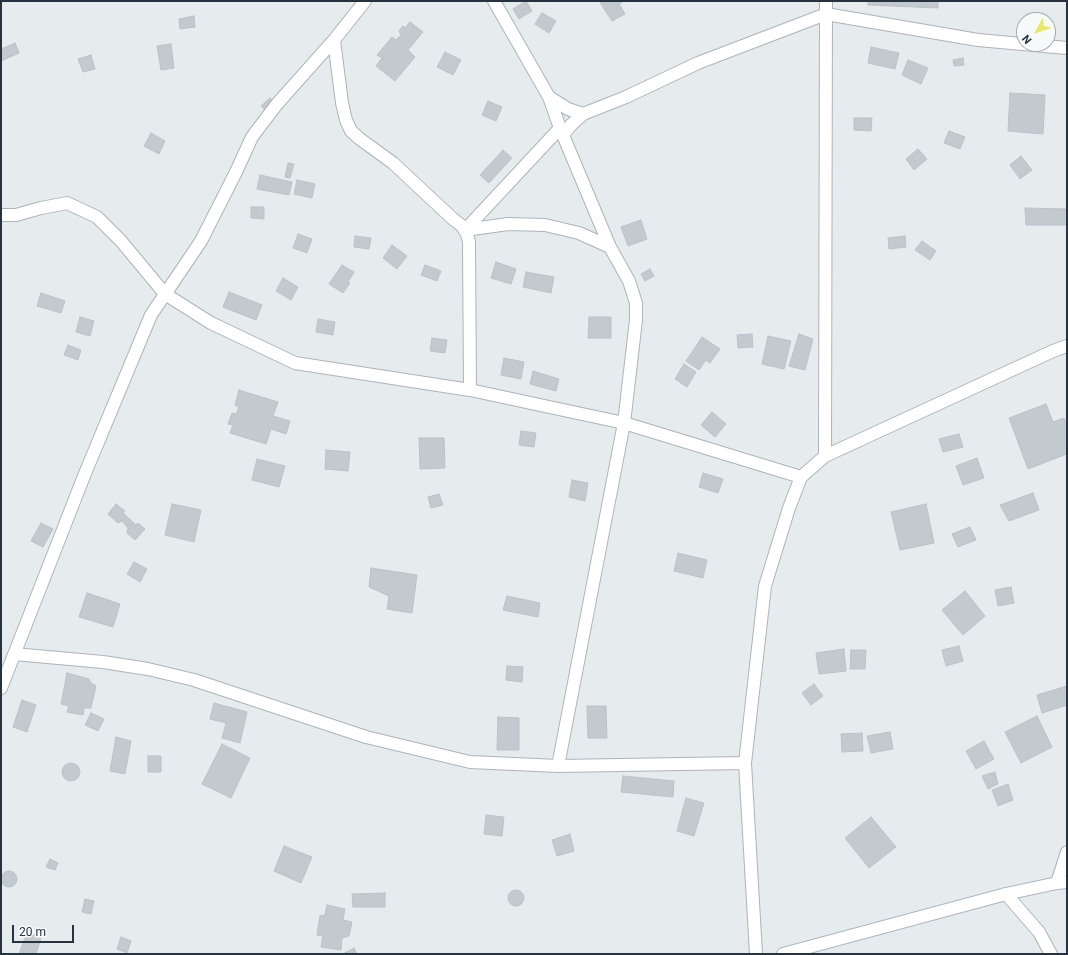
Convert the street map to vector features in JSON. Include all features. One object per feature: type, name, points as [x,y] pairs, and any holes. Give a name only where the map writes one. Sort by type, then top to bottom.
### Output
[{"type":"street","points":[[1,688],[84,476],[151,315],[201,241],[236,172],[252,136],[334,40],[365,1]]},
{"type":"street","points":[[494,1],[549,97],[610,247],[628,281],[636,302],[636,320],[624,423],[558,766]]},
{"type":"street","points":[[825,456],[826,1]]},
{"type":"street","points":[[465,230],[562,132],[583,114],[626,97],[698,63],[826,14],[978,40],[1067,48]]},
{"type":"street","points":[[334,40],[342,103],[346,120],[352,131],[360,139],[393,163],[468,234],[470,390]]},
{"type":"street","points":[[549,97],[568,109],[583,114]]},
{"type":"street","points":[[1,215],[16,215],[67,203],[97,217],[121,241],[165,294],[211,323],[295,363],[470,390],[624,423],[801,477]]},
{"type":"street","points":[[465,230],[508,224],[546,225],[579,233],[610,247]]},
{"type":"street","points":[[756,954],[745,763],[765,586],[789,508],[801,477],[825,456],[1053,351],[1067,346]]},
{"type":"street","points":[[14,654],[103,662],[148,669],[194,680],[366,737],[470,762],[558,766],[745,763]]},
{"type":"street","points":[[783,954],[1006,894],[1062,882],[1067,852]]},
{"type":"street","points":[[1006,894],[1039,932],[1051,954]]},
{"type":"building","points":[[526,1],[532,11],[519,19],[513,9]]},
{"type":"building","points":[[599,1],[624,1],[619,4],[625,14],[612,21]]},
{"type":"building","points":[[868,1],[938,1],[938,8],[868,5]]},
{"type":"building","points":[[542,13],[556,21],[549,33],[535,24]]},
{"type":"building","points":[[194,16],[195,27],[180,29],[179,19]]},
{"type":"building","points":[[410,22],[423,32],[408,50],[415,57],[395,81],[376,66],[382,58],[377,55],[392,37],[396,40],[401,35],[399,31],[403,26],[405,28]]},
{"type":"building","points":[[15,43],[19,53],[1,61],[1,49]]},
{"type":"building","points":[[171,44],[174,68],[161,70],[157,46]]},
{"type":"building","points":[[871,47],[899,53],[895,69],[868,63]]},
{"type":"building","points":[[445,52],[461,60],[453,75],[437,67]]},
{"type":"building","points":[[91,55],[95,69],[83,72],[78,59]]},
{"type":"building","points":[[963,58],[964,65],[954,66],[953,60]]},
{"type":"building","points":[[908,60],[928,68],[921,84],[902,75]]},
{"type":"building","points":[[1010,93],[1045,95],[1043,134],[1008,131]]},
{"type":"building","points":[[270,98],[274,103],[265,110],[261,106]]},
{"type":"building","points":[[488,101],[502,107],[496,121],[482,115]]},
{"type":"building","points":[[854,118],[872,118],[871,131],[854,130]]},
{"type":"building","points":[[949,131],[965,137],[960,149],[944,143]]},
{"type":"building","points":[[151,133],[165,141],[159,154],[144,146]]},
{"type":"building","points":[[918,149],[927,159],[914,170],[906,159]]},
{"type":"building","points":[[503,150],[512,158],[489,183],[480,175]]},
{"type":"building","points":[[1021,156],[1032,170],[1020,179],[1010,165]]},
{"type":"building","points":[[288,163],[294,164],[290,178],[285,177]]},
{"type":"building","points":[[260,175],[292,182],[289,195],[257,189]]},
{"type":"building","points":[[297,180],[315,184],[312,198],[294,194]]},
{"type":"building","points":[[251,207],[264,207],[264,219],[251,218]]},
{"type":"building","points":[[1025,208],[1067,209],[1067,225],[1026,225]]},
{"type":"building","points":[[641,220],[647,239],[628,246],[621,227]]},
{"type":"building","points":[[298,234],[312,239],[307,253],[293,248]]},
{"type":"building","points":[[355,236],[371,238],[369,249],[354,247]]},
{"type":"building","points":[[905,236],[906,247],[889,249],[888,238]]},
{"type":"building","points":[[922,241],[936,251],[930,260],[915,250]]},
{"type":"building","points":[[392,245],[407,256],[397,269],[383,258]]},
{"type":"building","points":[[496,262],[516,269],[511,284],[491,278]]},
{"type":"building","points":[[342,265],[354,272],[348,282],[350,283],[343,293],[329,284]]},
{"type":"building","points":[[425,265],[441,271],[437,281],[421,275]]},
{"type":"building","points":[[650,269],[654,276],[645,281],[641,274]]},
{"type":"building","points":[[526,272],[554,277],[551,293],[523,287]]},
{"type":"building","points":[[283,278],[298,287],[291,300],[276,291]]},
{"type":"building","points":[[229,292],[262,305],[256,320],[223,307]]},
{"type":"building","points":[[41,293],[65,301],[61,313],[37,306]]},
{"type":"building","points":[[80,317],[94,321],[90,336],[76,332]]},
{"type":"building","points":[[589,317],[611,317],[611,338],[588,338]]},
{"type":"building","points":[[318,319],[335,322],[333,335],[316,332]]},
{"type":"building","points":[[752,334],[753,347],[738,348],[737,335]]},
{"type":"building","points":[[799,334],[813,339],[805,370],[789,366]]},
{"type":"building","points":[[768,336],[791,341],[784,369],[762,364]]},
{"type":"building","points":[[702,337],[720,349],[710,363],[706,360],[699,370],[686,361]]},
{"type":"building","points":[[432,338],[447,340],[445,353],[430,351]]},
{"type":"building","points":[[68,345],[81,350],[78,360],[64,355]]},
{"type":"building","points":[[504,358],[524,362],[521,379],[501,375]]},
{"type":"building","points":[[684,364],[696,372],[687,387],[675,379]]},
{"type":"building","points":[[533,371],[559,379],[556,391],[530,384]]},
{"type":"building","points":[[239,390],[278,402],[273,416],[290,421],[286,434],[271,429],[266,444],[230,433],[233,425],[228,424],[232,413],[236,414],[239,407],[235,405]]},
{"type":"building","points":[[1046,404],[1053,422],[1064,418],[1067,427],[1067,454],[1028,469],[1009,418]]},
{"type":"building","points":[[712,412],[726,424],[715,437],[701,425]]},
{"type":"building","points":[[521,431],[536,433],[534,447],[519,445]]},
{"type":"building","points":[[959,434],[963,447],[943,452],[939,439]]},
{"type":"building","points":[[419,438],[444,438],[445,468],[420,469]]},
{"type":"building","points":[[326,450],[350,452],[348,471],[325,469]]},
{"type":"building","points":[[977,458],[984,478],[963,485],[956,466]]},
{"type":"building","points":[[257,459],[285,466],[279,487],[252,480]]},
{"type":"building","points":[[703,473],[723,479],[718,493],[699,487]]},
{"type":"building","points":[[572,480],[588,483],[585,501],[569,497]]},
{"type":"building","points":[[1033,493],[1039,510],[1009,521],[1000,505]]},
{"type":"building","points":[[439,494],[443,505],[431,508],[428,497]]},
{"type":"building","points":[[116,504],[125,511],[123,513],[136,525],[138,523],[145,529],[135,540],[127,533],[128,528],[122,521],[118,523],[108,514]]},
{"type":"building","points":[[172,504],[201,510],[194,542],[165,535]]},
{"type":"building","points":[[926,504],[934,543],[900,550],[891,512]]},
{"type":"building","points":[[41,523],[53,529],[43,547],[31,541]]},
{"type":"building","points":[[970,527],[976,540],[958,547],[952,534]]},
{"type":"building","points":[[678,553],[707,560],[703,578],[674,571]]},
{"type":"building","points":[[134,562],[147,569],[140,582],[127,574]]},
{"type":"building","points":[[371,568],[417,575],[412,613],[387,609],[389,596],[369,587]]},
{"type":"building","points":[[1011,587],[1014,603],[998,606],[995,590]]},
{"type":"building","points":[[965,591],[985,616],[963,635],[942,610]]},
{"type":"building","points":[[87,593],[120,604],[113,627],[79,617]]},
{"type":"building","points":[[507,596],[540,603],[538,617],[503,610]]},
{"type":"building","points":[[959,646],[963,661],[946,666],[942,650]]},
{"type":"building","points":[[844,649],[846,671],[819,674],[816,653]]},
{"type":"building","points":[[851,650],[866,650],[865,669],[850,669]]},
{"type":"building","points":[[507,666],[523,667],[522,682],[506,680]]},
{"type":"building","points":[[67,673],[89,679],[91,683],[96,686],[91,708],[84,708],[83,715],[67,712],[69,706],[61,704]]},
{"type":"building","points":[[814,684],[823,696],[811,705],[802,693]]},
{"type":"building","points":[[1067,686],[1067,705],[1042,713],[1037,695]]},
{"type":"building","points":[[22,700],[36,705],[27,732],[13,727]]},
{"type":"building","points":[[214,703],[247,712],[240,743],[222,738],[226,723],[210,719]]},
{"type":"building","points":[[587,706],[606,706],[607,738],[588,738]]},
{"type":"building","points":[[91,713],[104,719],[98,731],[85,725]]},
{"type":"building","points":[[1037,716],[1052,747],[1021,763],[1005,732]]},
{"type":"building","points":[[498,717],[519,718],[519,750],[497,750]]},
{"type":"building","points":[[890,732],[893,749],[871,753],[867,736]]},
{"type":"building","points":[[862,733],[863,751],[842,752],[841,734]]},
{"type":"building","points":[[116,737],[131,741],[125,774],[110,771]]},
{"type":"building","points":[[984,741],[994,759],[976,769],[966,751]]},
{"type":"building","points":[[222,744],[250,758],[231,798],[202,784]]},
{"type":"building","points":[[148,756],[161,756],[161,772],[148,772]]},
{"type":"building","points":[[71,763],[77,766],[80,772],[77,778],[71,781],[65,778],[62,772],[65,766]]},
{"type":"building","points":[[995,772],[998,784],[988,789],[982,776]]},
{"type":"building","points":[[623,776],[674,781],[673,797],[621,792]]},
{"type":"building","points":[[1008,784],[1013,800],[998,806],[992,790]]},
{"type":"building","points":[[686,798],[704,803],[694,836],[677,831]]},
{"type":"building","points":[[486,815],[504,817],[502,836],[484,834]]},
{"type":"building","points":[[871,817],[896,847],[869,868],[845,838]]},
{"type":"building","points":[[570,834],[574,851],[557,856],[552,840]]},
{"type":"building","points":[[284,846],[312,857],[301,883],[274,871]]},
{"type":"building","points":[[50,859],[58,863],[55,870],[46,867]]},
{"type":"building","points":[[6,871],[12,871],[17,876],[15,885],[12,887],[6,887],[1,882],[1,876]]},
{"type":"building","points":[[516,890],[522,892],[524,898],[522,904],[516,906],[510,904],[508,898],[510,892]]},
{"type":"building","points":[[385,893],[385,907],[353,907],[352,894]]},
{"type":"building","points":[[85,899],[94,901],[91,914],[82,912]]},
{"type":"building","points":[[327,905],[345,909],[343,920],[352,922],[349,936],[342,938],[341,950],[321,947],[323,936],[317,935],[320,916],[325,915]]},
{"type":"building","points":[[27,932],[41,938],[36,954],[19,954]]},
{"type":"building","points":[[121,937],[131,941],[127,953],[117,949]]},
{"type":"building","points":[[354,948],[357,954],[343,954]]}]
